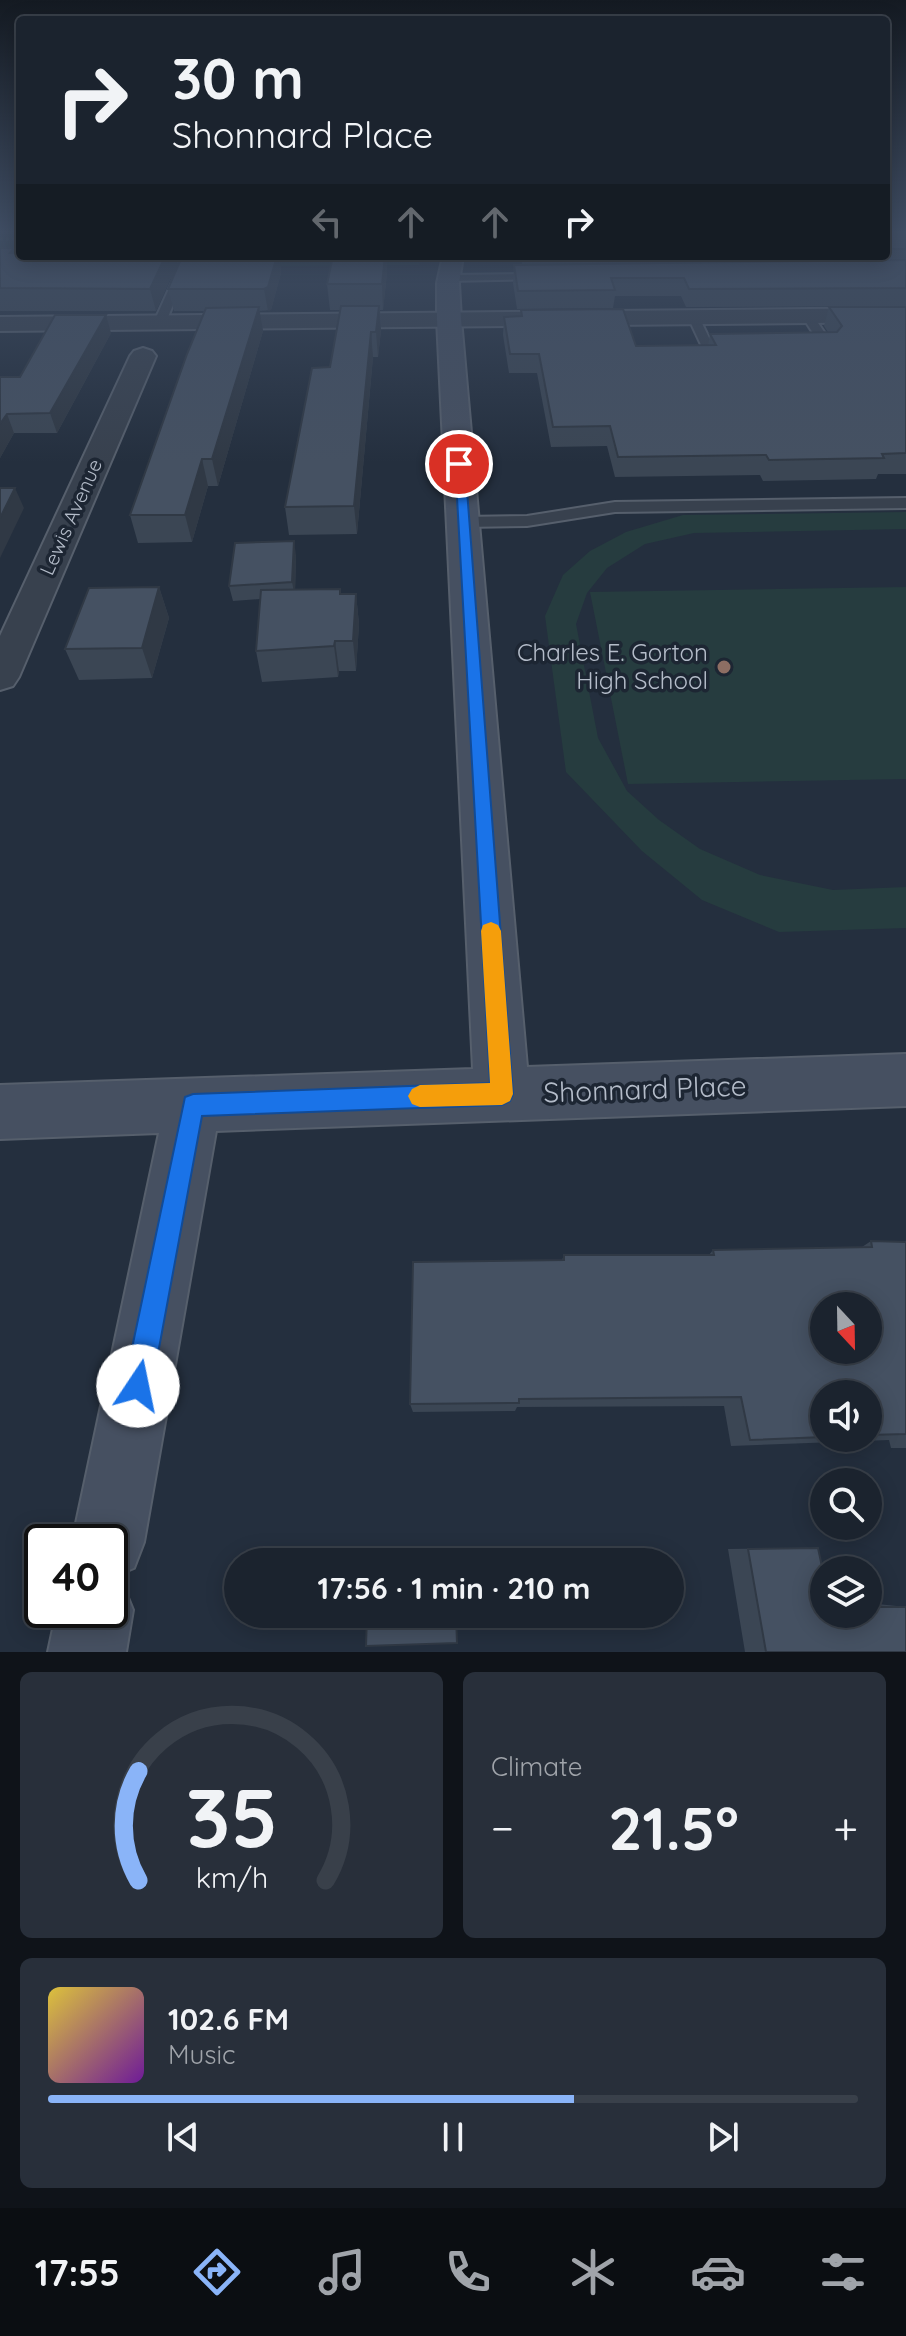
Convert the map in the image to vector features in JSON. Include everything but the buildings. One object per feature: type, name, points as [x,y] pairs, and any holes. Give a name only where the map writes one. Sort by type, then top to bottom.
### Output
[{"type":"street","points":[[449,308],[502,1094]]},
{"type":"street","points":[[0,324],[906,315]]},
{"type":"street","name":"Lewis Avenue","points":[[0,677],[13,619],[143,356]]},
{"type":"street","name":"Shonnard Place","points":[[0,1112],[906,1080]]},
{"type":"street","points":[[112,1524],[193,1105]]},
{"type":"street","points":[[87,1652],[92,1628]]},
{"type":"lane","points":[[160,322],[166,308]]},
{"type":"lane","points":[[797,345],[827,345],[808,316]]},
{"type":"lane","points":[[694,317],[707,346],[752,346]]},
{"type":"lane","points":[[463,522],[527,521],[615,507],[906,503]]},
{"type":"green space","points":[[906,512],[906,529],[694,533],[645,544],[607,568],[587,593],[576,624],[598,738],[627,791],[659,820],[700,849],[760,875],[833,890],[906,887],[906,928],[779,932],[702,900],[642,851],[566,772],[545,616],[563,575],[590,551],[626,532],[683,515]]},
{"type":"green space","points":[[906,587],[906,779],[628,784],[590,592]]},
{"type":"slow traffic","points":[[420,1096],[502,1094],[491,931]]},
{"type":"place","name":"Charles E. Gorton High School","points":[[724,667]]},
{"type":"route","points":[[138,1386],[193,1105],[502,1094],[459,464]]}]
